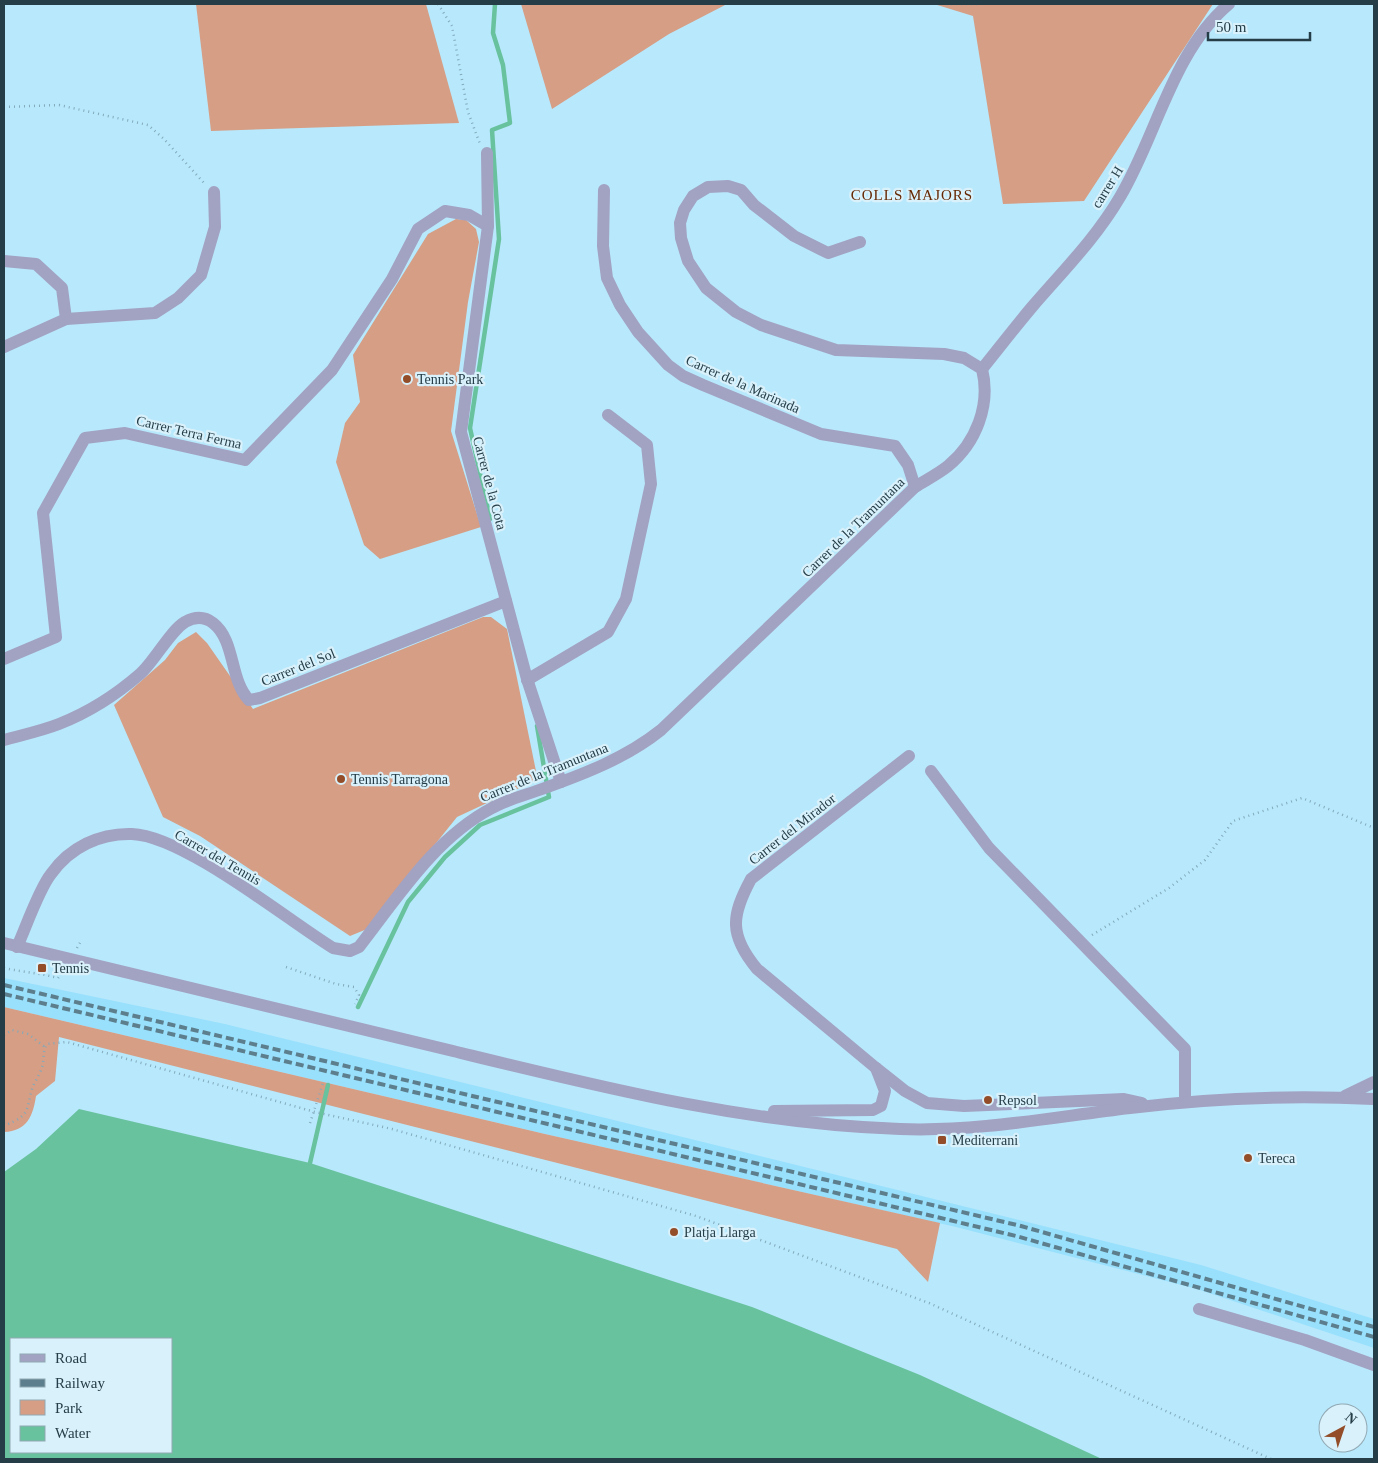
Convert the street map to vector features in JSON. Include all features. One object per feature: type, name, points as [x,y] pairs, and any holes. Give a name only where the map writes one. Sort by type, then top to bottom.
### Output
[{"type":"street","name":"carrer H","points":[[982,369],[1030,309],[1092,238],[1119,199],[1137,168],[1188,55],[1202,32],[1229,4]]},
{"type":"street","name":"Carrer de la Cota","points":[[488,157],[488,226],[460,432],[509,615],[558,783]]},
{"type":"street","points":[[860,242],[828,253],[794,236],[754,205],[741,190],[728,186],[708,187],[693,196],[684,210],[680,223],[681,238],[688,261],[706,288],[736,312],[761,325],[836,350],[944,354],[964,358],[982,369]]},
{"type":"street","name":"Carrer de la Marinada","points":[[604,190],[603,246],[607,278],[620,305],[651,349],[684,376],[822,434],[895,446],[908,466],[915,487]]},
{"type":"street","points":[[4,347],[66,319],[155,313],[178,298],[201,275],[215,227],[214,192]]},
{"type":"street","name":"Carrer Terra Ferma","points":[[4,658],[56,637],[43,513],[85,438],[125,433],[244,460],[332,370],[392,280],[418,228],[445,212],[469,215],[488,226]]},
{"type":"street","points":[[4,261],[36,264],[62,288],[66,319]]},
{"type":"street","name":"Carrer de la Tramuntana","points":[[359,947],[413,878],[448,839],[477,816],[495,806],[558,783],[627,754],[661,730],[915,487],[947,466],[968,444],[975,431],[985,398],[982,369]]},
{"type":"street","points":[[527,679],[608,632],[626,599],[651,484],[647,445],[608,415]]},
{"type":"street","name":"Carrer del Sol","points":[[4,740],[59,724],[107,698],[141,674],[183,623],[193,619],[202,618],[212,622],[223,633],[240,691],[249,700],[260,698],[506,601]]},
{"type":"street","name":"Carrer del Mirador","points":[[909,756],[751,879],[738,903],[736,928],[744,953],[757,968],[876,1068],[905,1091],[927,1103],[964,1106],[1124,1099],[1151,1105]]},
{"type":"street","points":[[931,771],[989,848],[1185,1049],[1184,1102]]},
{"type":"street","name":"Carrer del Tennis","points":[[17,946],[50,874],[76,848],[106,835],[134,834],[156,839],[196,858],[333,948],[350,951],[359,947]]},
{"type":"street","points":[[4,943],[585,1083],[667,1102],[750,1116],[900,1129],[969,1128],[1184,1102],[1305,1096],[1374,1099]]},
{"type":"street","name":"Carrer del Mirador","points":[[750,1116],[776,1111],[873,1110],[881,1106],[885,1091],[876,1068]]},
{"type":"street","points":[[1342,1097],[1374,1082]]},
{"type":"street","points":[[1199,1309],[1305,1340],[1374,1365]]},
{"type":"path","points":[[438,4],[452,26],[474,134],[488,157]]},
{"type":"path","points":[[941,4],[979,4]]},
{"type":"path","points":[[4,107],[59,106],[148,125],[164,139],[214,192]]},
{"type":"path","points":[[1080,942],[1168,888],[1205,860],[1233,821],[1302,798],[1374,828]]},
{"type":"path","points":[[286,967],[336,984],[354,987],[359,994],[355,1004]]},
{"type":"path","points":[[4,1034],[12,1030],[28,1034],[45,1047]]},
{"type":"path","points":[[4,1123],[6,1125],[17,1120],[27,1110],[32,1089],[43,1063],[47,1044],[67,1042],[315,1112],[392,1129],[696,1216],[929,1304],[1271,1459]]},
{"type":"path","points":[[310,1123],[323,1083]]},
{"type":"shaded area","points":[[4,978],[225,1024],[1201,1265],[1374,1319],[1374,1348],[1197,1289],[956,1227],[545,1134],[4,1007]]},
{"type":"green space","points":[[196,4],[426,4],[459,123],[211,131]]},
{"type":"green space","points":[[521,4],[727,4],[669,34],[552,109]]},
{"type":"green space","points":[[934,4],[1213,4],[1084,201],[1003,204],[973,16]]},
{"type":"green space","name":"Tennis Park","points":[[456,219],[466,220],[476,229],[479,242],[468,302],[451,431],[481,527],[380,559],[364,545],[336,462],[345,423],[360,402],[353,355],[428,234]]},
{"type":"green space","name":"Tennis Tarragona","points":[[483,617],[491,617],[507,629],[537,776],[534,781],[457,817],[367,929],[350,936],[200,836],[163,817],[114,705],[165,660],[178,643],[196,632],[207,643],[253,709]]},
{"type":"green space","points":[[4,1007],[545,1134],[940,1223],[928,1282],[897,1249],[59,1037],[55,1081],[36,1096],[28,1121],[18,1129],[4,1132]]},
{"type":"water","points":[[79,1109],[310,1163],[752,1307],[920,1375],[1102,1459],[4,1459],[4,1172],[36,1149]]},
{"type":"waterway","points":[[490,519],[470,428],[499,239],[492,130],[510,123],[503,65],[493,33],[495,4]]},
{"type":"waterway","points":[[358,1007],[408,902],[445,857],[480,825],[549,797],[537,726]]},
{"type":"waterway","points":[[310,1163],[328,1085]]},
{"type":"railway","points":[[4,985],[1021,1226],[1374,1327]]},
{"type":"railway","points":[[4,994],[1016,1236],[1374,1337]]},
{"type":"place","name":"Tennis Park","points":[[407,379]]},
{"type":"place","name":"Tennis Tarragona","points":[[341,779]]},
{"type":"place","name":"Tennis","points":[[42,968]]},
{"type":"place","name":"Repsol","points":[[988,1100]]},
{"type":"place","name":"Mediterrani","points":[[942,1140]]},
{"type":"place","name":"Tereca","points":[[1248,1158]]},
{"type":"place","name":"Platja Llarga","points":[[674,1232]]},
{"type":"district","name":"COLLS MAJORS","points":[[912,195]]}]
